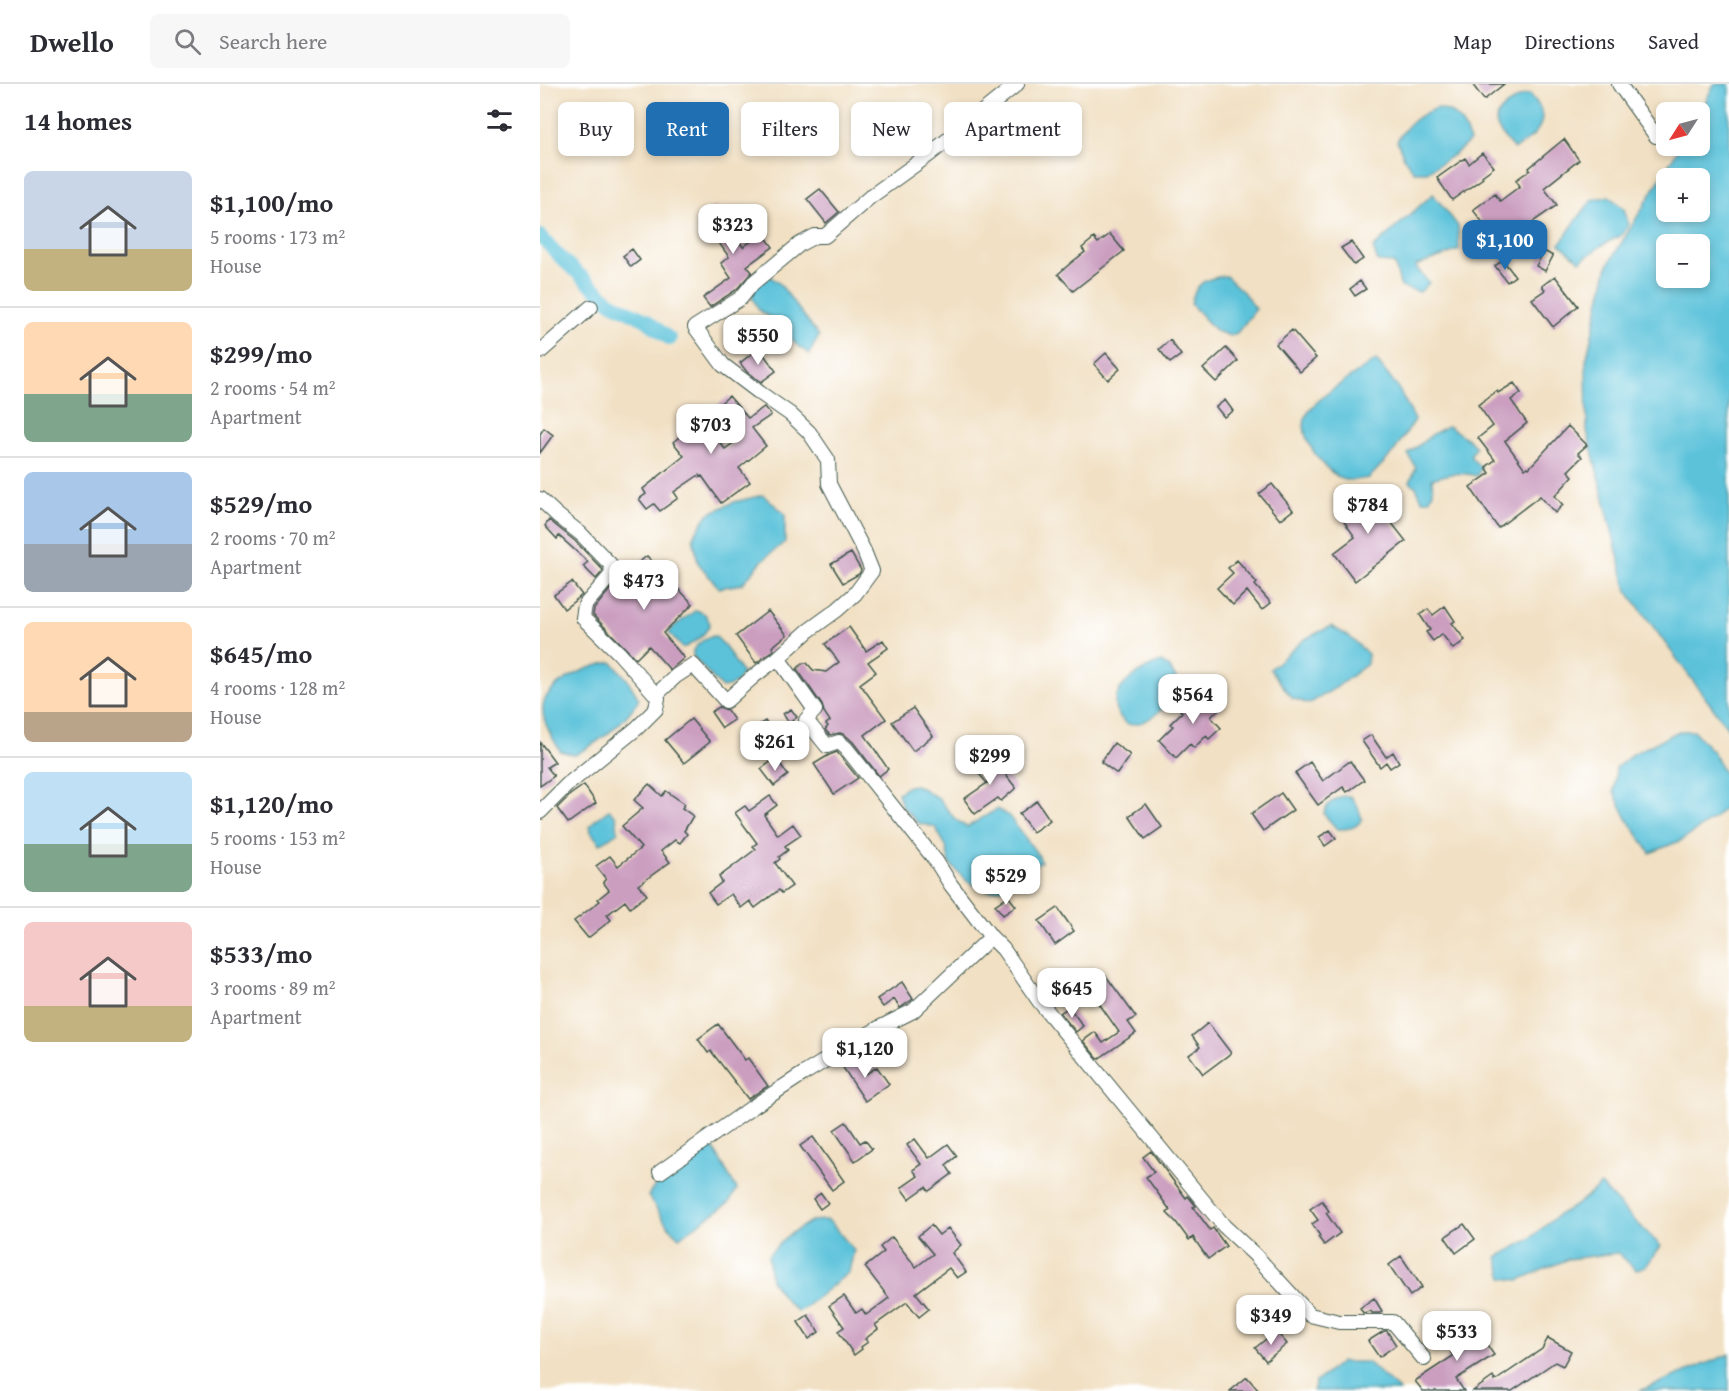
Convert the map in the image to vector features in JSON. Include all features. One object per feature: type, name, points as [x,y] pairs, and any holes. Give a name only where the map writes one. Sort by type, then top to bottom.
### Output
[{"type":"street","points":[[657,695],[676,676],[693,665],[726,701],[855,594],[872,571],[829,484],[828,460],[809,432],[790,414],[723,365],[695,327],[741,298],[753,283],[800,244],[815,236],[825,236],[870,198],[930,154],[1017,84]]},
{"type":"street","points":[[1619,84],[1656,136]]},
{"type":"street","points":[[540,352],[591,307]]},
{"type":"street","points":[[540,498],[581,534],[611,565],[612,574],[585,605],[583,618],[619,652],[658,698],[656,709],[643,722],[567,785],[540,812]]},
{"type":"street","points":[[778,658],[815,710],[806,720],[827,746],[839,742],[846,748],[936,861],[951,885],[1003,949],[1039,1001],[1224,1226],[1255,1254],[1310,1315],[1340,1322],[1393,1323],[1424,1359]]},
{"type":"street","points":[[660,1172],[803,1074],[877,1029],[913,1011],[991,936]]},
{"type":"water","points":[[1714,84],[1729,84],[1729,730],[1627,591],[1587,431],[1586,361],[1608,265],[1656,186],[1656,222],[1710,222],[1710,168],[1667,168],[1674,156],[1710,156],[1710,102],[1705,102]]},
{"type":"water","points":[[1530,94],[1540,109],[1541,123],[1535,134],[1514,149],[1497,127],[1497,116],[1516,100]]},
{"type":"water","points":[[1437,108],[1450,112],[1459,119],[1470,141],[1427,172],[1414,172],[1404,158],[1397,141],[1414,121]]},
{"type":"water","points":[[1433,194],[1458,226],[1459,250],[1415,266],[1429,283],[1420,292],[1401,287],[1394,263],[1378,262],[1373,248]]},
{"type":"water","points":[[1609,196],[1624,209],[1629,225],[1622,235],[1604,244],[1580,261],[1560,244],[1592,200]]},
{"type":"water","points":[[1226,276],[1243,292],[1256,309],[1237,333],[1230,336],[1216,331],[1191,304],[1198,286],[1212,278]]},
{"type":"water","points":[[771,277],[780,284],[819,336],[809,354],[772,319],[759,310],[752,297],[755,285]]},
{"type":"water","points":[[1376,360],[1398,388],[1415,420],[1393,453],[1369,478],[1345,480],[1326,467],[1312,449],[1307,439],[1305,420],[1309,411],[1323,397]]},
{"type":"water","points":[[1448,426],[1476,447],[1470,456],[1481,468],[1477,476],[1454,474],[1432,479],[1433,492],[1429,500],[1422,500],[1416,487],[1410,482],[1416,468],[1408,454],[1433,434]]},
{"type":"water","points":[[763,495],[785,514],[785,542],[763,560],[742,584],[719,588],[698,563],[693,537],[708,514],[734,502]]},
{"type":"water","points":[[696,610],[705,614],[710,623],[703,635],[683,648],[669,633],[672,628]]},
{"type":"water","points":[[1331,626],[1350,637],[1368,654],[1367,664],[1337,687],[1309,704],[1292,698],[1270,669],[1305,639]]},
{"type":"water","points":[[715,636],[725,646],[742,673],[735,684],[722,688],[693,656],[693,650],[700,642]]},
{"type":"water","points":[[612,662],[627,679],[639,699],[619,724],[594,744],[575,755],[560,751],[544,718],[543,706],[546,698],[561,683],[582,671]]},
{"type":"water","points":[[1161,662],[1169,667],[1176,678],[1170,699],[1160,711],[1147,720],[1126,724],[1115,706],[1120,689],[1132,677]]},
{"type":"water","points":[[1679,731],[1694,731],[1713,752],[1729,782],[1729,804],[1713,819],[1682,840],[1650,853],[1626,817],[1614,792],[1616,768],[1633,754]]},
{"type":"water","points":[[916,785],[938,798],[955,819],[967,827],[997,809],[1008,815],[1039,856],[1041,862],[1001,889],[989,891],[968,882],[949,863],[946,846],[935,827],[918,823],[902,806],[898,793],[908,786]]},
{"type":"water","points":[[1343,796],[1350,796],[1358,807],[1362,819],[1354,827],[1337,829],[1324,814],[1331,802]]},
{"type":"water","points":[[609,810],[616,816],[618,832],[600,844],[591,832],[590,826]]},
{"type":"water","points":[[712,1146],[737,1189],[729,1203],[679,1237],[667,1225],[648,1196],[668,1173]]},
{"type":"water","points":[[1601,1185],[1661,1246],[1646,1266],[1636,1270],[1618,1253],[1568,1259],[1519,1280],[1503,1278],[1497,1257],[1527,1241],[1558,1215],[1576,1205]]},
{"type":"water","points":[[828,1220],[854,1250],[849,1272],[798,1312],[786,1301],[771,1280],[768,1255],[787,1236],[811,1221]]},
{"type":"water","points":[[1729,1354],[1729,1391],[1639,1391]]},
{"type":"water","points":[[1341,1362],[1367,1362],[1400,1391],[1313,1391],[1316,1382]]},
{"type":"building","points":[[1472,84],[1504,84],[1484,100]]},
{"type":"building","points":[[1564,139],[1579,160],[1544,188],[1557,205],[1507,240],[1512,248],[1500,257],[1487,240],[1484,243],[1475,230],[1484,224],[1473,210],[1495,194],[1500,201],[1520,186],[1516,180]]},
{"type":"building","points":[[1482,153],[1494,167],[1482,176],[1483,178],[1452,200],[1437,178],[1465,158],[1469,164]]},
{"type":"building","points":[[820,189],[839,212],[826,223],[807,199]]},
{"type":"building","points":[[715,207],[743,247],[763,233],[773,247],[747,266],[752,272],[736,290],[710,307],[703,298],[731,278],[721,263],[729,257],[701,217]]},
{"type":"building","points":[[1110,234],[1124,251],[1073,291],[1058,274],[1085,252],[1082,248],[1094,238],[1098,243]]},
{"type":"building","points":[[1351,242],[1363,259],[1354,265],[1341,248]]},
{"type":"building","points":[[632,249],[640,260],[631,267],[623,256]]},
{"type":"building","points":[[1544,251],[1553,256],[1545,271],[1536,266]]},
{"type":"building","points":[[1503,260],[1515,276],[1507,282],[1495,266]]},
{"type":"building","points":[[1555,276],[1578,306],[1553,327],[1532,299],[1545,290],[1542,286]]},
{"type":"building","points":[[1360,281],[1366,289],[1355,296],[1350,289]]},
{"type":"building","points":[[1292,330],[1316,358],[1300,372],[1276,344]]},
{"type":"building","points":[[1170,340],[1181,355],[1170,363],[1159,349]]},
{"type":"building","points":[[759,348],[776,371],[761,382],[747,372],[740,363]]},
{"type":"building","points":[[1226,348],[1238,361],[1216,382],[1203,369]]},
{"type":"building","points":[[1106,353],[1120,369],[1108,380],[1094,364]]},
{"type":"building","points":[[1514,383],[1521,393],[1511,400],[1527,423],[1505,441],[1525,469],[1529,468],[1568,426],[1587,445],[1578,453],[1582,457],[1568,471],[1573,476],[1555,496],[1563,505],[1555,513],[1540,496],[1498,528],[1470,487],[1490,473],[1486,467],[1495,460],[1478,438],[1493,426],[1478,405],[1497,391],[1498,393]]},
{"type":"building","points":[[729,396],[748,418],[764,407],[771,415],[752,428],[766,446],[739,468],[750,482],[721,503],[699,475],[674,492],[678,498],[660,511],[654,504],[647,509],[639,499],[646,494],[643,489],[684,456],[673,442]],"holes":[[[727,418],[743,436],[725,449],[711,431]]]},
{"type":"building","points":[[1225,400],[1233,411],[1224,417],[1216,407]]},
{"type":"building","points":[[544,428],[553,435],[540,453],[540,434]]},
{"type":"building","points":[[1272,484],[1293,510],[1280,520],[1259,494]]},
{"type":"building","points":[[1347,491],[1358,506],[1381,492],[1395,511],[1387,517],[1406,541],[1355,581],[1334,553],[1355,537],[1343,520],[1351,514],[1339,497]]},
{"type":"building","points":[[549,520],[575,541],[602,569],[603,571],[596,579],[583,566],[588,562],[559,536],[557,539],[545,526]]},
{"type":"building","points":[[851,553],[861,570],[859,574],[843,583],[831,564]]},
{"type":"building","points":[[647,556],[693,604],[663,633],[684,658],[670,670],[649,646],[636,659],[593,615],[594,609],[621,576]]},
{"type":"building","points":[[1237,560],[1271,603],[1262,610],[1247,591],[1233,605],[1217,588],[1233,573],[1228,568]]},
{"type":"building","points":[[572,582],[582,595],[564,609],[554,595]]},
{"type":"building","points":[[1445,606],[1455,621],[1452,623],[1465,640],[1453,649],[1442,634],[1433,641],[1426,632],[1430,630],[1420,615],[1428,609],[1433,615]]},
{"type":"building","points":[[768,611],[787,635],[772,647],[774,650],[756,663],[736,636]]},
{"type":"building","points":[[849,627],[866,651],[883,640],[888,648],[868,662],[876,672],[860,684],[886,719],[865,735],[888,769],[879,776],[845,735],[840,733],[830,735],[825,730],[828,726],[826,724],[830,721],[822,705],[797,669],[803,663],[807,663],[813,670],[826,672],[839,662],[825,644]]},
{"type":"building","points":[[1214,691],[1225,703],[1211,717],[1221,728],[1209,739],[1206,736],[1194,748],[1190,744],[1176,758],[1159,740],[1173,726],[1170,724],[1192,698],[1200,706]]},
{"type":"building","points":[[719,707],[727,710],[734,720],[722,728],[711,712]]},
{"type":"building","points":[[913,708],[933,736],[913,751],[892,722]]},
{"type":"building","points":[[791,709],[797,717],[789,723],[783,714]]},
{"type":"building","points":[[691,719],[710,742],[684,763],[665,740]]},
{"type":"building","points":[[765,721],[771,730],[764,735],[757,726]]},
{"type":"building","points":[[1371,735],[1386,757],[1393,752],[1399,762],[1390,768],[1386,762],[1380,767],[1362,741]]},
{"type":"building","points":[[540,742],[555,762],[547,767],[554,776],[540,786]]},
{"type":"building","points":[[1114,743],[1130,755],[1117,774],[1101,762]]},
{"type":"building","points":[[837,752],[858,778],[834,794],[814,764]]},
{"type":"building","points":[[991,756],[1016,788],[1001,801],[998,798],[975,814],[964,799],[987,783],[975,769]]},
{"type":"building","points":[[776,758],[788,775],[774,786],[761,769]]},
{"type":"building","points":[[1350,761],[1364,780],[1347,792],[1343,787],[1318,805],[1295,773],[1310,762],[1323,781]]},
{"type":"building","points":[[649,784],[662,796],[666,791],[685,804],[682,808],[693,816],[684,831],[687,834],[680,843],[675,840],[661,851],[670,862],[638,885],[647,895],[630,908],[625,901],[607,915],[611,920],[588,938],[574,921],[600,901],[598,899],[609,890],[603,882],[606,879],[596,866],[610,856],[618,866],[641,848],[622,826],[643,808],[634,800]]},
{"type":"building","points":[[584,785],[596,803],[568,823],[557,808]]},
{"type":"building","points":[[1281,793],[1293,810],[1263,831],[1251,814]]},
{"type":"building","points":[[770,796],[777,805],[764,815],[778,835],[793,824],[801,835],[785,846],[788,850],[775,863],[792,886],[782,893],[779,890],[755,908],[750,901],[741,908],[731,894],[716,904],[708,893],[722,882],[719,877],[756,849],[753,846],[757,843],[735,813],[745,806],[749,811]]},
{"type":"building","points":[[1037,801],[1050,820],[1033,832],[1019,814]]},
{"type":"building","points":[[1146,804],[1162,827],[1145,839],[1129,816]]},
{"type":"building","points":[[1330,830],[1336,838],[1325,846],[1319,837]]},
{"type":"building","points":[[1008,896],[1016,906],[1003,915],[995,905]]},
{"type":"building","points":[[1058,908],[1074,931],[1055,945],[1039,921]]},
{"type":"building","points":[[1106,976],[1136,1017],[1128,1022],[1136,1033],[1098,1059],[1083,1041],[1095,1032],[1103,1043],[1119,1032],[1096,999],[1094,1000],[1086,989]]},
{"type":"building","points":[[902,982],[913,999],[900,1008],[894,999],[883,1007],[877,999]]},
{"type":"building","points":[[1069,1007],[1083,1026],[1076,1032],[1060,1013]]},
{"type":"building","points":[[1208,1023],[1231,1053],[1203,1074],[1189,1055],[1200,1047],[1192,1036]]},
{"type":"building","points":[[718,1024],[745,1060],[748,1058],[768,1086],[748,1099],[711,1051],[708,1053],[698,1039]]},
{"type":"building","points":[[854,1057],[866,1074],[877,1067],[889,1084],[865,1101],[842,1066]]},
{"type":"building","points":[[846,1122],[860,1143],[865,1140],[872,1149],[855,1161],[834,1130]]},
{"type":"building","points":[[813,1137],[844,1181],[832,1190],[800,1146]]},
{"type":"building","points":[[915,1139],[929,1158],[948,1144],[957,1156],[946,1165],[952,1174],[929,1191],[926,1187],[909,1199],[901,1188],[918,1176],[913,1170],[921,1164],[907,1145]]},
{"type":"building","points":[[1151,1151],[1186,1198],[1188,1196],[1196,1206],[1193,1207],[1210,1230],[1213,1228],[1226,1246],[1208,1259],[1193,1237],[1189,1240],[1167,1213],[1170,1210],[1146,1177],[1154,1172],[1143,1157]]},
{"type":"building","points":[[821,1193],[828,1203],[820,1209],[813,1199]]},
{"type":"building","points":[[1322,1201],[1329,1211],[1326,1213],[1340,1233],[1324,1245],[1312,1224],[1318,1220],[1310,1209]]},
{"type":"building","points":[[1464,1224],[1475,1239],[1456,1253],[1445,1237]]},
{"type":"building","points":[[931,1225],[939,1235],[948,1228],[961,1245],[952,1253],[966,1272],[957,1278],[949,1268],[916,1293],[929,1309],[919,1317],[907,1302],[875,1325],[878,1329],[865,1339],[868,1342],[854,1355],[838,1331],[844,1327],[829,1306],[844,1296],[856,1313],[862,1309],[866,1315],[889,1298],[865,1267],[884,1252],[880,1247],[892,1237],[916,1267],[933,1254],[918,1236]]},
{"type":"building","points":[[1401,1256],[1422,1287],[1410,1296],[1389,1265]]},
{"type":"building","points":[[1374,1298],[1382,1311],[1363,1313],[1360,1308]]},
{"type":"building","points":[[808,1315],[819,1332],[809,1339],[798,1322]]},
{"type":"building","points":[[1465,1322],[1479,1342],[1483,1339],[1494,1355],[1456,1379],[1464,1391],[1423,1391],[1415,1381],[1453,1356],[1451,1353],[1459,1348],[1448,1333]]},
{"type":"building","points":[[1276,1331],[1287,1344],[1266,1361],[1255,1348]]},
{"type":"building","points":[[1387,1331],[1396,1345],[1379,1357],[1368,1341]]},
{"type":"building","points":[[1548,1338],[1571,1351],[1563,1366],[1555,1362],[1512,1391],[1473,1391],[1493,1377],[1495,1381],[1542,1349]]},
{"type":"building","points":[[1247,1377],[1259,1391],[1230,1391]]},
{"type":"waterway","points":[[540,236],[610,302],[646,320],[670,339]]}]
